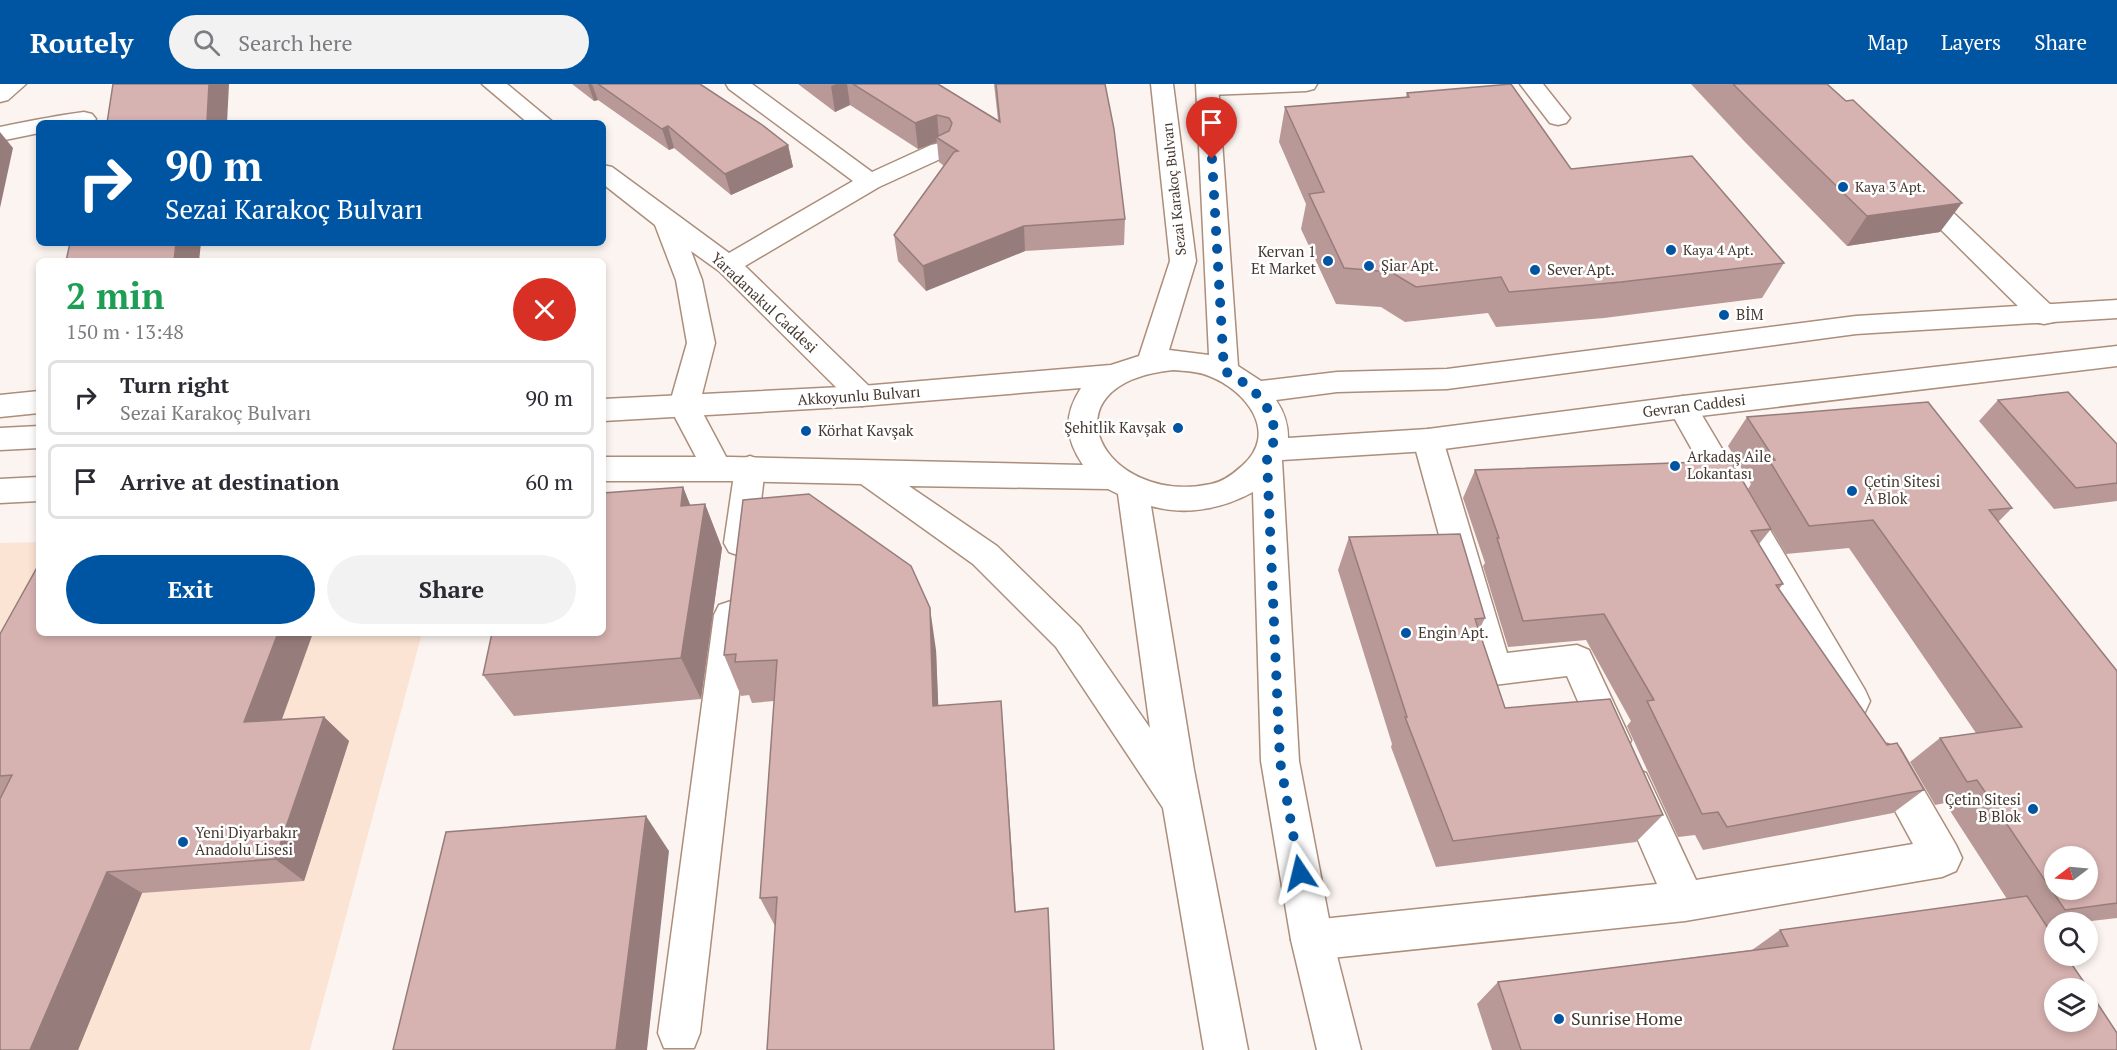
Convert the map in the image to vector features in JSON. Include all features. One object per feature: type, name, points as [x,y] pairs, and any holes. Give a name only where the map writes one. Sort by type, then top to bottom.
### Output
[{"type":"main road","points":[[0,95],[15,84]]},
{"type":"main road","points":[[493,84],[538,120]]},
{"type":"main road","points":[[737,84],[870,182]]},
{"type":"main road","name":"Sezai Karakoç Bulvarı","points":[[1152,361],[1183,261],[1162,84]]},
{"type":"main road","points":[[1224,371],[1207,86],[1306,84]]},
{"type":"main road","points":[[1531,84],[1558,118]]},
{"type":"main road","points":[[77,120],[84,119]]},
{"type":"main road","points":[[0,134],[36,127]]},
{"type":"main road","points":[[728,265],[870,182],[940,150]]},
{"type":"main road","name":"Yaradanakul Caddesi","points":[[606,174],[728,265],[862,396]]},
{"type":"main road","points":[[1899,175],[2044,315]]},
{"type":"main road","points":[[666,221],[689,280],[701,343],[684,406],[733,468],[736,580],[679,1033]]},
{"type":"main road","points":[[1255,392],[1337,382],[1447,379],[1856,325],[2104,310],[2117,338]]},
{"type":"main road","name":"Gevran Caddesi","points":[[1269,455],[1428,441],[1683,407],[2117,356]]},
{"type":"main road","points":[[1226,1050],[1180,804],[1147,602],[1123,483],[1094,457],[1083,435],[1085,412],[1095,391],[1114,375],[1132,366],[1152,361],[1173,360],[1204,363],[1224,371],[1239,378],[1255,392],[1270,413],[1274,437],[1269,455],[1280,761],[1312,940],[1339,1050]]},
{"type":"main road","name":"Akkoyunlu Bulvarı","points":[[606,410],[862,396],[1114,375]]},
{"type":"main road","points":[[0,406],[36,402]]},
{"type":"main road","points":[[1312,940],[1685,901],[1942,858],[1683,407]]},
{"type":"main road","points":[[0,439],[36,437]]},
{"type":"main road","points":[[1428,441],[1494,670],[1577,660],[1685,901]]},
{"type":"main road","points":[[606,469],[733,468],[1123,483],[1164,497],[1196,499],[1226,492],[1250,479],[1269,455]]},
{"type":"main road","points":[[866,472],[985,555],[1068,637],[1180,804]]},
{"type":"main road","points":[[0,491],[36,489]]},
{"type":"shaded area","name":"Yeni Diyarbakır Anadolu Lisesi","points":[[36,542],[36,636],[421,636],[310,1050],[0,1050],[0,543]]},
{"type":"building","points":[[113,84],[209,84],[207,120],[107,120]]},
{"type":"building","points":[[598,84],[700,84],[761,124],[788,145],[725,174],[668,126],[662,129]]},
{"type":"building","points":[[853,84],[938,84],[1000,122],[996,84],[1105,84],[1114,129],[1125,219],[1024,226],[923,266],[894,235],[954,152],[958,151],[936,137],[949,131],[952,123],[949,118],[937,115],[915,123]]},
{"type":"building","points":[[1511,84],[1571,169],[1692,156],[1784,263],[1621,282],[1509,292],[1501,277],[1416,287],[1391,272],[1344,268],[1309,194],[1324,192],[1285,107],[1409,97],[1407,93]]},
{"type":"building","points":[[1733,84],[1827,84],[1846,101],[1853,100],[1962,203],[1867,216]]},
{"type":"building","points":[[69,246],[176,246],[174,258],[67,258]]},
{"type":"building","points":[[2068,392],[2117,444],[2117,483],[2076,488],[1998,400]]},
{"type":"building","points":[[1928,402],[2012,508],[1989,510],[2117,671],[2117,903],[2065,910],[2058,900],[2098,900],[2098,846],[2044,846],[2044,879],[1977,780],[1967,782],[1940,738],[2022,727],[1873,520],[1809,526],[1769,460],[1775,460],[1747,417]]},
{"type":"building","points":[[1731,461],[1771,529],[1751,531],[1783,584],[1776,585],[1887,745],[1897,743],[1924,790],[1727,827],[1718,812],[1702,814],[1647,701],[1654,700],[1604,614],[1523,621],[1497,538],[1499,538],[1475,470]]},
{"type":"building","points":[[683,487],[681,506],[705,504],[681,658],[483,675],[491,636],[606,636],[606,493]]},
{"type":"building","points":[[809,494],[911,566],[930,608],[933,706],[1001,701],[1015,912],[1048,908],[1054,1050],[767,1050],[777,897],[760,898],[777,660],[735,662],[736,654],[724,655],[743,500]]},
{"type":"building","points":[[1460,534],[1485,618],[1475,619],[1505,708],[1610,699],[1663,815],[1453,841],[1405,717],[1407,717],[1349,537]]},
{"type":"building","points":[[36,569],[36,636],[277,636],[244,722],[324,717],[275,859],[107,872],[30,1050],[0,1050],[0,799],[12,775],[0,776],[0,634]]},
{"type":"building","points":[[646,816],[616,1050],[393,1050],[446,832]]},
{"type":"building","points":[[2027,896],[2044,922],[2044,966],[2073,966],[2081,978],[2044,978],[2044,1032],[2098,1032],[2098,1004],[2117,1033],[2117,1050],[1521,1050],[1498,982],[1788,946],[1780,930]]},
{"type":"place","name":"Kaya 3 Apt.","points":[[1843,187]]},
{"type":"place","name":"Kaya 4 Apt.","points":[[1671,250]]},
{"type":"place","name":"Kervan 1 Et Market","points":[[1328,261]]},
{"type":"place","name":"Şiar Apt.","points":[[1369,266]]},
{"type":"place","name":"Sever Apt.","points":[[1535,270]]},
{"type":"place","name":"BİM","points":[[1724,315]]},
{"type":"place","name":"Şehitlik Kavşak","points":[[1178,428]]},
{"type":"place","name":"Körhat Kavşak","points":[[806,431]]},
{"type":"place","name":"Arkadaş Aile Lokantası","points":[[1675,466]]},
{"type":"place","name":"Çetin Sitesi A Blok","points":[[1852,491]]},
{"type":"place","name":"Engin Apt.","points":[[1406,633]]},
{"type":"place","name":"Çetin Sitesi B Blok","points":[[2033,809]]},
{"type":"place","name":"Yeni Diyarbakır Anadolu Lisesi","points":[[183,842]]},
{"type":"place","name":"Sunrise Home","points":[[1559,1019]]},
{"type":"route","points":[[1212,159],[1224,371],[1239,378],[1255,392],[1270,413],[1274,437],[1267,460],[1280,761],[1300,873]]}]
